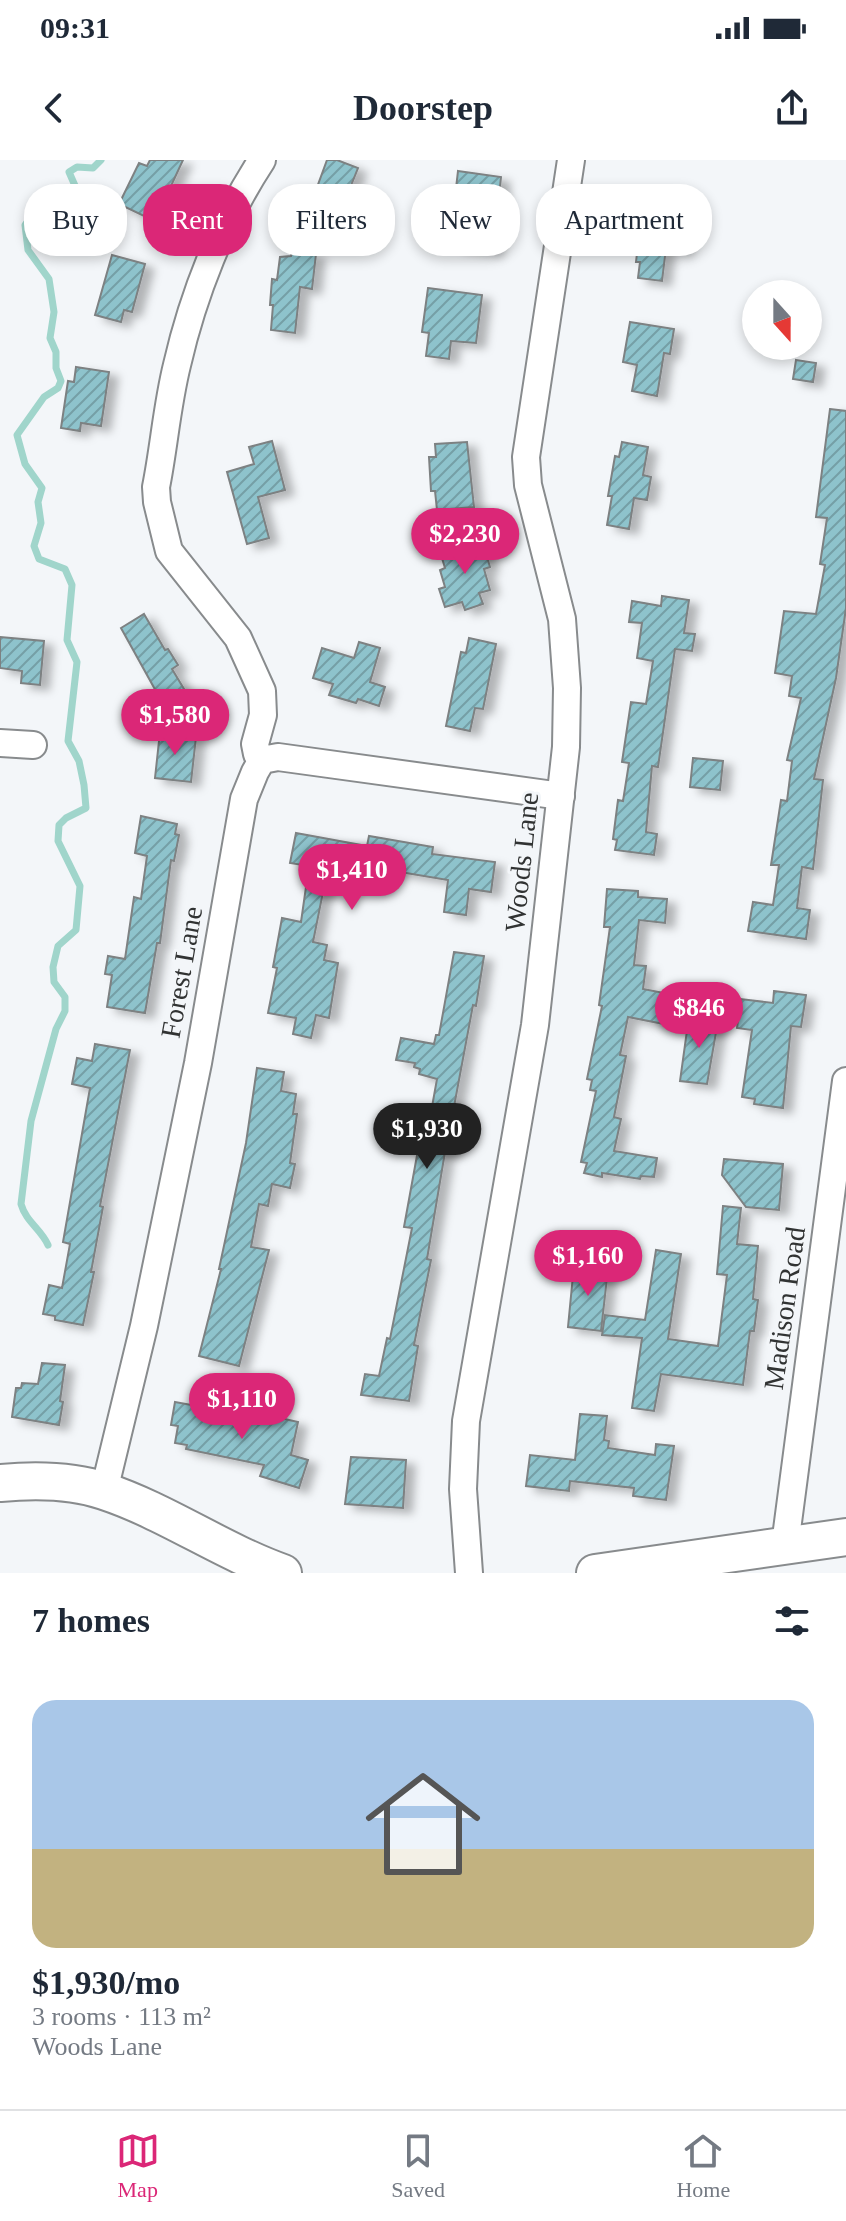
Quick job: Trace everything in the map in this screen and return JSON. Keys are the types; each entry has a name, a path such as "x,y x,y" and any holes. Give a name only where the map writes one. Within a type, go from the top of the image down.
{"street":[{"path":"262,160 232,212 195,300 176,366 156,487 169,551 238,638 262,691 263,715 255,744 257,754 262,760 278,757 561,796"},
{"name":"Woods Lane","path":"469,1573 463,1489 466,1421 535,1025 561,796 567,688 562,619 528,485 526,457 571,160"},
{"path":"0,743 33,745"},
{"name":"Forest Lane","path":"104,1491 144,1326 198,1063 244,799 262,760"},
{"name":"Madison Road","path":"785,1545 846,1081"},
{"path":"0,1483 76,1484 104,1491 244,1559 283,1573"},
{"path":"595,1573 846,1537"}],"building":[{"path":"150,160 183,160 172,184 143,184 143,216 127,208 127,188 139,163 147,166"},
{"path":"327,160 337,160 358,168 352,184 318,184"},
{"path":"458,171 501,177 500,184 457,184"},
{"path":"112,256 145,264 132,312 124,310 121,322 95,315"},
{"path":"316,256 312,289 300,287 295,333 271,330 272,279 277,280 280,257"},
{"path":"637,256 665,256 662,281 638,278 640,262 636,262"},
{"path":"428,288 482,295 476,343 451,341 449,359 426,356 429,333 422,332"},
{"path":"630,322 674,329 670,354 664,353 657,396 632,391 637,365 623,362"},
{"path":"796,360 816,363 813,382 793,379"},
{"path":"76,367 109,372 101,426 81,423 80,431 61,428 68,381 74,382"},
{"path":"830,409 846,411 846,608 836,678 814,779 823,780 813,869 802,867 797,908 810,910 806,939 748,931 753,902 773,905 779,865 771,865 781,800 787,801 792,761 787,760 801,698 789,696 792,676 775,673 784,611 816,614 825,565 820,564 827,518 816,517"},
{"path":"272,441 285,490 258,497 269,538 247,544 227,472 254,464 249,447"},
{"path":"467,442 474,507 437,510 435,491 431,491 429,457 436,457 435,444"},
{"path":"622,442 648,447 643,475 651,477 647,500 634,498 629,529 607,525 615,456 619,457"},
{"path":"482,541 490,567 484,569 490,590 479,593 483,604 465,610 462,602 445,607 439,589 445,587 440,570 445,568 441,555"},
{"path":"662,596 689,600 684,633 695,634 692,651 675,649 658,767 652,766 646,832 657,834 654,855 615,850 617,840 613,839 618,800 623,801 629,763 622,762 631,702 646,704 653,661 637,658 642,623 629,622 632,601 661,606"},
{"path":"144,614 165,650 168,649 178,665 172,669 184,689 162,702 121,628"},
{"path":"0,637 44,641 40,685 21,683 22,671 0,668"},
{"path":"469,638 496,644 483,709 475,708 470,731 446,726 461,652 466,653"},
{"path":"359,642 380,648 370,682 385,687 379,706 329,695 333,684 313,678 322,648 354,658"},
{"path":"160,732 196,737 191,782 155,778"},
{"path":"693,758 723,761 720,790 690,787"},
{"path":"141,816 177,824 175,834 179,835 174,861 171,860 160,943 157,943 145,1013 107,1007 112,975 105,974 108,956 125,959 134,897 141,899 147,856 135,853"},
{"path":"296,833 367,846 369,836 433,847 432,854 495,862 491,892 469,889 466,915 444,912 448,880 382,869 379,886 329,878 327,892 323,892 313,942 327,945 324,960 338,963 329,1018 316,1015 311,1038 293,1034 296,1018 268,1013 282,918 301,922 309,866 290,863"},
{"path":"607,889 638,891 638,897 667,899 665,923 639,920 634,965 646,966 643,989 690,998 684,1028 628,1017 620,1055 626,1056 614,1117 621,1119 614,1151 657,1158 654,1177 641,1176 640,1179 584,1173 587,1163 581,1162 596,1091 590,1090 592,1080 587,1079 602,1006 599,1005 610,927 604,927"},
{"path":"454,952 484,956 451,1121 456,1122 450,1153 445,1152 427,1259 431,1260 414,1345 418,1346 409,1401 361,1395 365,1374 379,1376 387,1338 390,1339 412,1228 404,1227 420,1139 405,1136 409,1114 430,1118 437,1079 419,1074 420,1069 414,1067 415,1063 396,1060 401,1038 434,1044 436,1035 439,1035"},
{"path":"774,991 806,995 801,1027 791,1026 783,1108 754,1104 755,1099 742,1097 752,1030 737,1028 741,999 773,1003"},
{"path":"689,1016 718,1021 707,1084 680,1081"},
{"path":"95,1044 130,1050 100,1206 103,1207 91,1272 94,1272 83,1325 55,1320 55,1316 43,1314 49,1285 62,1288 70,1244 63,1242 90,1088 72,1084 77,1058 92,1061"},
{"path":"257,1068 284,1072 281,1091 296,1094 293,1114 297,1114 290,1163 295,1164 290,1188 272,1184 268,1206 259,1204 251,1247 269,1250 239,1366 199,1356 221,1269"},
{"path":"724,1159 783,1164 779,1210 746,1207 722,1175"},
{"path":"723,1206 741,1208 737,1244 758,1246 753,1299 758,1300 754,1331 750,1331 743,1385 661,1374 654,1411 632,1408 642,1338 602,1335 605,1315 645,1320 656,1250 681,1254 668,1339 718,1346 727,1275 717,1274"},
{"path":"574,1265 608,1269 601,1331 568,1327"},
{"path":"42,1363 65,1365 59,1425 12,1417 16,1388 21,1388 22,1383 38,1384"},
{"path":"175,1402 197,1406 196,1409 275,1422 276,1417 298,1422 291,1455 308,1460 299,1488 260,1476 264,1465 186,1449 187,1445 175,1443 178,1426 171,1425"},
{"path":"580,1414 607,1416 604,1440 609,1441 608,1448 655,1455 656,1444 674,1446 666,1500 633,1496 634,1488 570,1481 569,1491 526,1486 530,1455 575,1460"},
{"path":"351,1457 406,1460 403,1508 345,1504"}],"waterway":[{"path":"48,1245 26,1216 21,1204 31,1121 56,1029 65,1011 65,997 54,982 53,967 58,946 76,930 80,886 58,841 59,825 86,808 79,761 68,741 77,662 67,640 72,585 65,569 39,559 34,546 41,523 38,502 42,488 25,464 17,435 44,397 58,388 61,381 50,338 54,312 49,279 28,250 25,225 36,215 63,216 84,208 85,199 69,172 77,167 93,168 101,160"}]}
